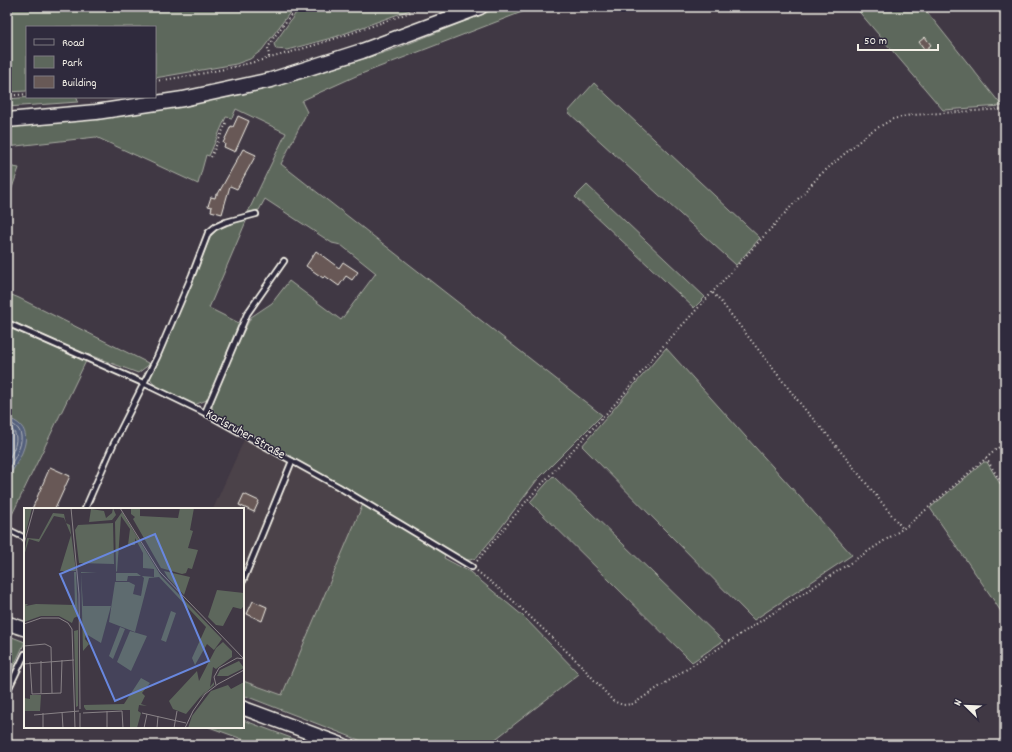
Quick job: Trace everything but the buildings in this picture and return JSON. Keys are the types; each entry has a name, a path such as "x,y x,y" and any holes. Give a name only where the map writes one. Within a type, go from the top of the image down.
{"main road":[{"path":"7,120 96,112 183,99 271,80 362,52 480,7"},
{"path":"7,623 24,629"},
{"path":"244,708 343,745"}],"lane":[{"path":"85,508 113,445 157,357 208,233 215,227 226,222 256,214"},
{"path":"205,413 247,314 284,261"},
{"name":"Karlsruher Straße","path":"7,323 143,383 205,413 345,490 472,567"},
{"path":"244,580 292,461"},
{"path":"7,529 24,538"},
{"path":"7,692 24,656"}],"path":[{"path":"268,57 268,48 274,37 297,7"},
{"path":"156,81 236,67 268,57 278,56 356,32 424,7"},
{"path":"7,96 26,94"},
{"path":"1005,109 911,115 893,119 870,132 820,175 654,356 624,394 530,497 472,567 507,595 580,664 613,701 622,705 633,704 902,529 1005,442"},
{"path":"211,157 227,121"},
{"path":"712,293 722,303 806,411 825,432 902,529"},
{"path":"986,457 1005,489"}],"shaded area":[{"path":"245,438 363,504 282,695 244,681 244,508 213,508"}],"green space":[{"path":"7,7 294,7 262,50 250,59 236,64 156,78 156,26 26,26 26,91 7,92"},
{"path":"300,7 418,7 335,37 287,50 276,49 274,44"},
{"path":"501,7 535,7 356,76 303,100 302,102 307,112 281,164 602,415 537,480 476,558 464,560 344,486 218,417 213,412 212,405 236,347 251,317 272,303 289,281 341,320 376,273 341,245 332,243 265,199 259,210 248,212 286,133 236,109 232,118 226,117 209,156 206,155 198,184 96,137 7,147 7,127 131,115 245,94 301,79 395,49"},
{"path":"855,7 923,7 1002,106 943,110"},
{"path":"594,83 760,238 736,265 568,112"},
{"path":"77,98 78,102 7,107 7,99"},
{"path":"7,166 19,168 7,202"},
{"path":"587,185 705,297 694,308 575,197"},
{"path":"247,219 209,308 239,323 207,400 194,405 155,386 150,378 211,236 219,228"},
{"path":"7,293 150,364 138,373 76,350 7,319"},
{"path":"7,327 86,361 7,525"},
{"path":"666,348 852,555 754,620 582,446"},
{"path":"984,462 987,462 1005,492 1005,618 930,508"},
{"path":"553,476 723,641 692,662 530,502"},
{"path":"363,504 445,555 444,558 470,572 523,616 579,674 488,745 372,745 244,695 244,681 282,695"},
{"path":"7,635 24,642 24,644 7,681"},
{"path":"244,720 310,745 252,745 253,743 212,728 244,728"}],"water":[{"path":"7,418 23,428 25,443 19,459 10,475 7,477"}]}
